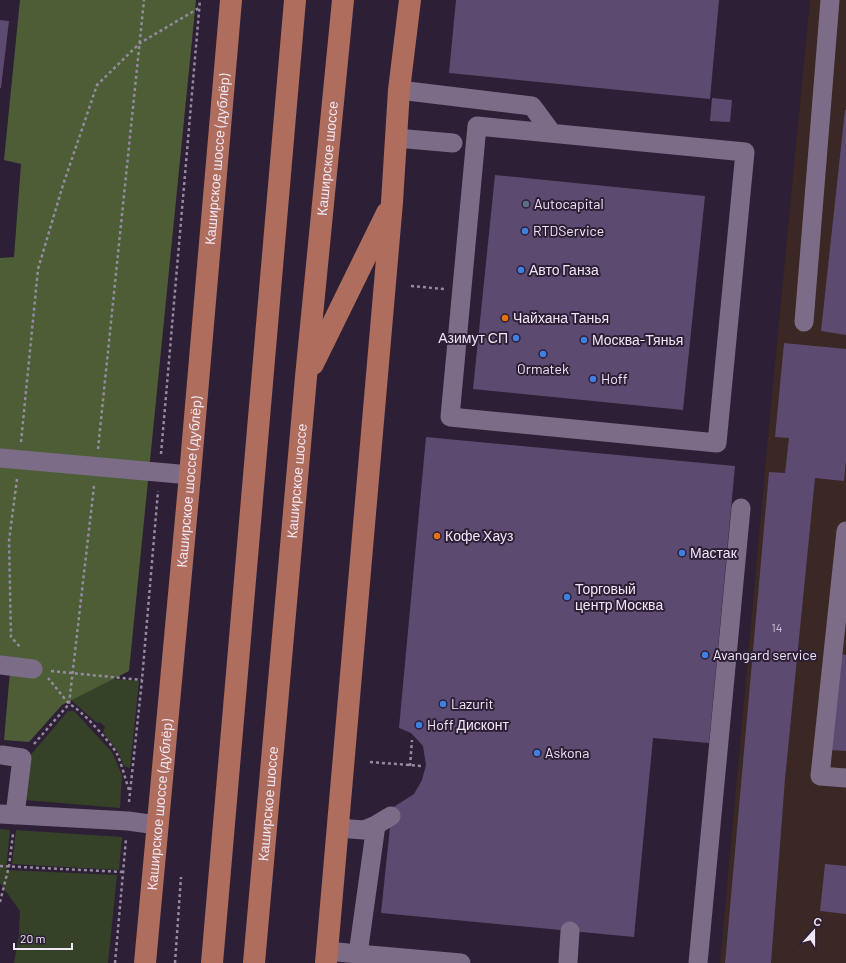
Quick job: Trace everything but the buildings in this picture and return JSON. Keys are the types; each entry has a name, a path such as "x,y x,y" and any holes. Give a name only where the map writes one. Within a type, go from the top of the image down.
{"main road":[{"name":"Каширское шоссе (дублёр)","path":"145,963 190,475 231,0"},
{"path":"212,963 295,0"},
{"name":"Каширское шоссе","path":"254,963 306,377 343,0"},
{"path":"326,957 392,202 399,90 410,0"},
{"path":"306,377 392,202"}],"lane":[{"path":"804,322 830,0"},
{"path":"399,90 532,106 552,133 745,152 718,442 450,417 477,126 552,133"},
{"path":"396,138 453,143"},
{"path":"0,458 96,468 190,475"},
{"path":"698,963 741,508"},
{"path":"846,531 820,776 846,778"},
{"path":"0,665 35,666"},
{"path":"2,755 22,758 9,820 128,821 157,825"},
{"path":"338,828 364,830 383,820 358,954"},
{"path":"568,963 570,931"},
{"path":"326,957 358,954 461,963"}],"path":[{"path":"22,758 70,704 144,0"},
{"path":"130,790 116,753 96,728 70,704 11,637 9,541 19,460 38,269 63,186 98,85 140,42 199,8"},
{"path":"411,286 434,288"},
{"path":"73,673 142,680"},
{"path":"410,766 412,740"},
{"path":"370,762 422,766"},
{"path":"0,902 9,866 9,820"},
{"path":"0,866 124,872"},
{"path":"175,963 181,877"}],"shaded area":[{"path":"810,0 846,0 846,963 720,963 768,436"}],"green space":[{"path":"20,0 196,0 129,671 62,705 29,742 4,740 11,660 0,659 0,258 14,257 21,164 4,160"},
{"path":"78,676 139,681 130,768 124,766 118,752 103,732 105,727 100,722 97,723 72,701 75,679"},
{"path":"68,711 74,711 112,752 122,775 120,808 25,800 28,758"},
{"path":"0,829 10,830 6,870 117,875 108,963 14,963 19,935 20,911 0,883"},
{"path":"16,830 122,837 119,870 12,864"}],"place":[{"name":"Autocapital","path":"526,204"},
{"name":"RTDService","path":"525,231"},
{"name":"Авто Ганза","path":"521,270"},
{"name":"Чайхана Танья","path":"505,318"},
{"name":"Азимут СП","path":"516,338"},
{"name":"Москва-Тянья","path":"584,340"},
{"name":"Ormatek","path":"543,354"},
{"name":"Hoff","path":"593,379"},
{"name":"Кофе Хауз","path":"437,536"},
{"name":"Мастак","path":"682,553"},
{"name":"Торговый центр Москва","path":"567,597"},
{"name":"Avangard service","path":"705,655"},
{"name":"Lazurit","path":"443,704"},
{"name":"Hoff Дисконт","path":"419,725"},
{"name":"Askona","path":"537,753"}]}
